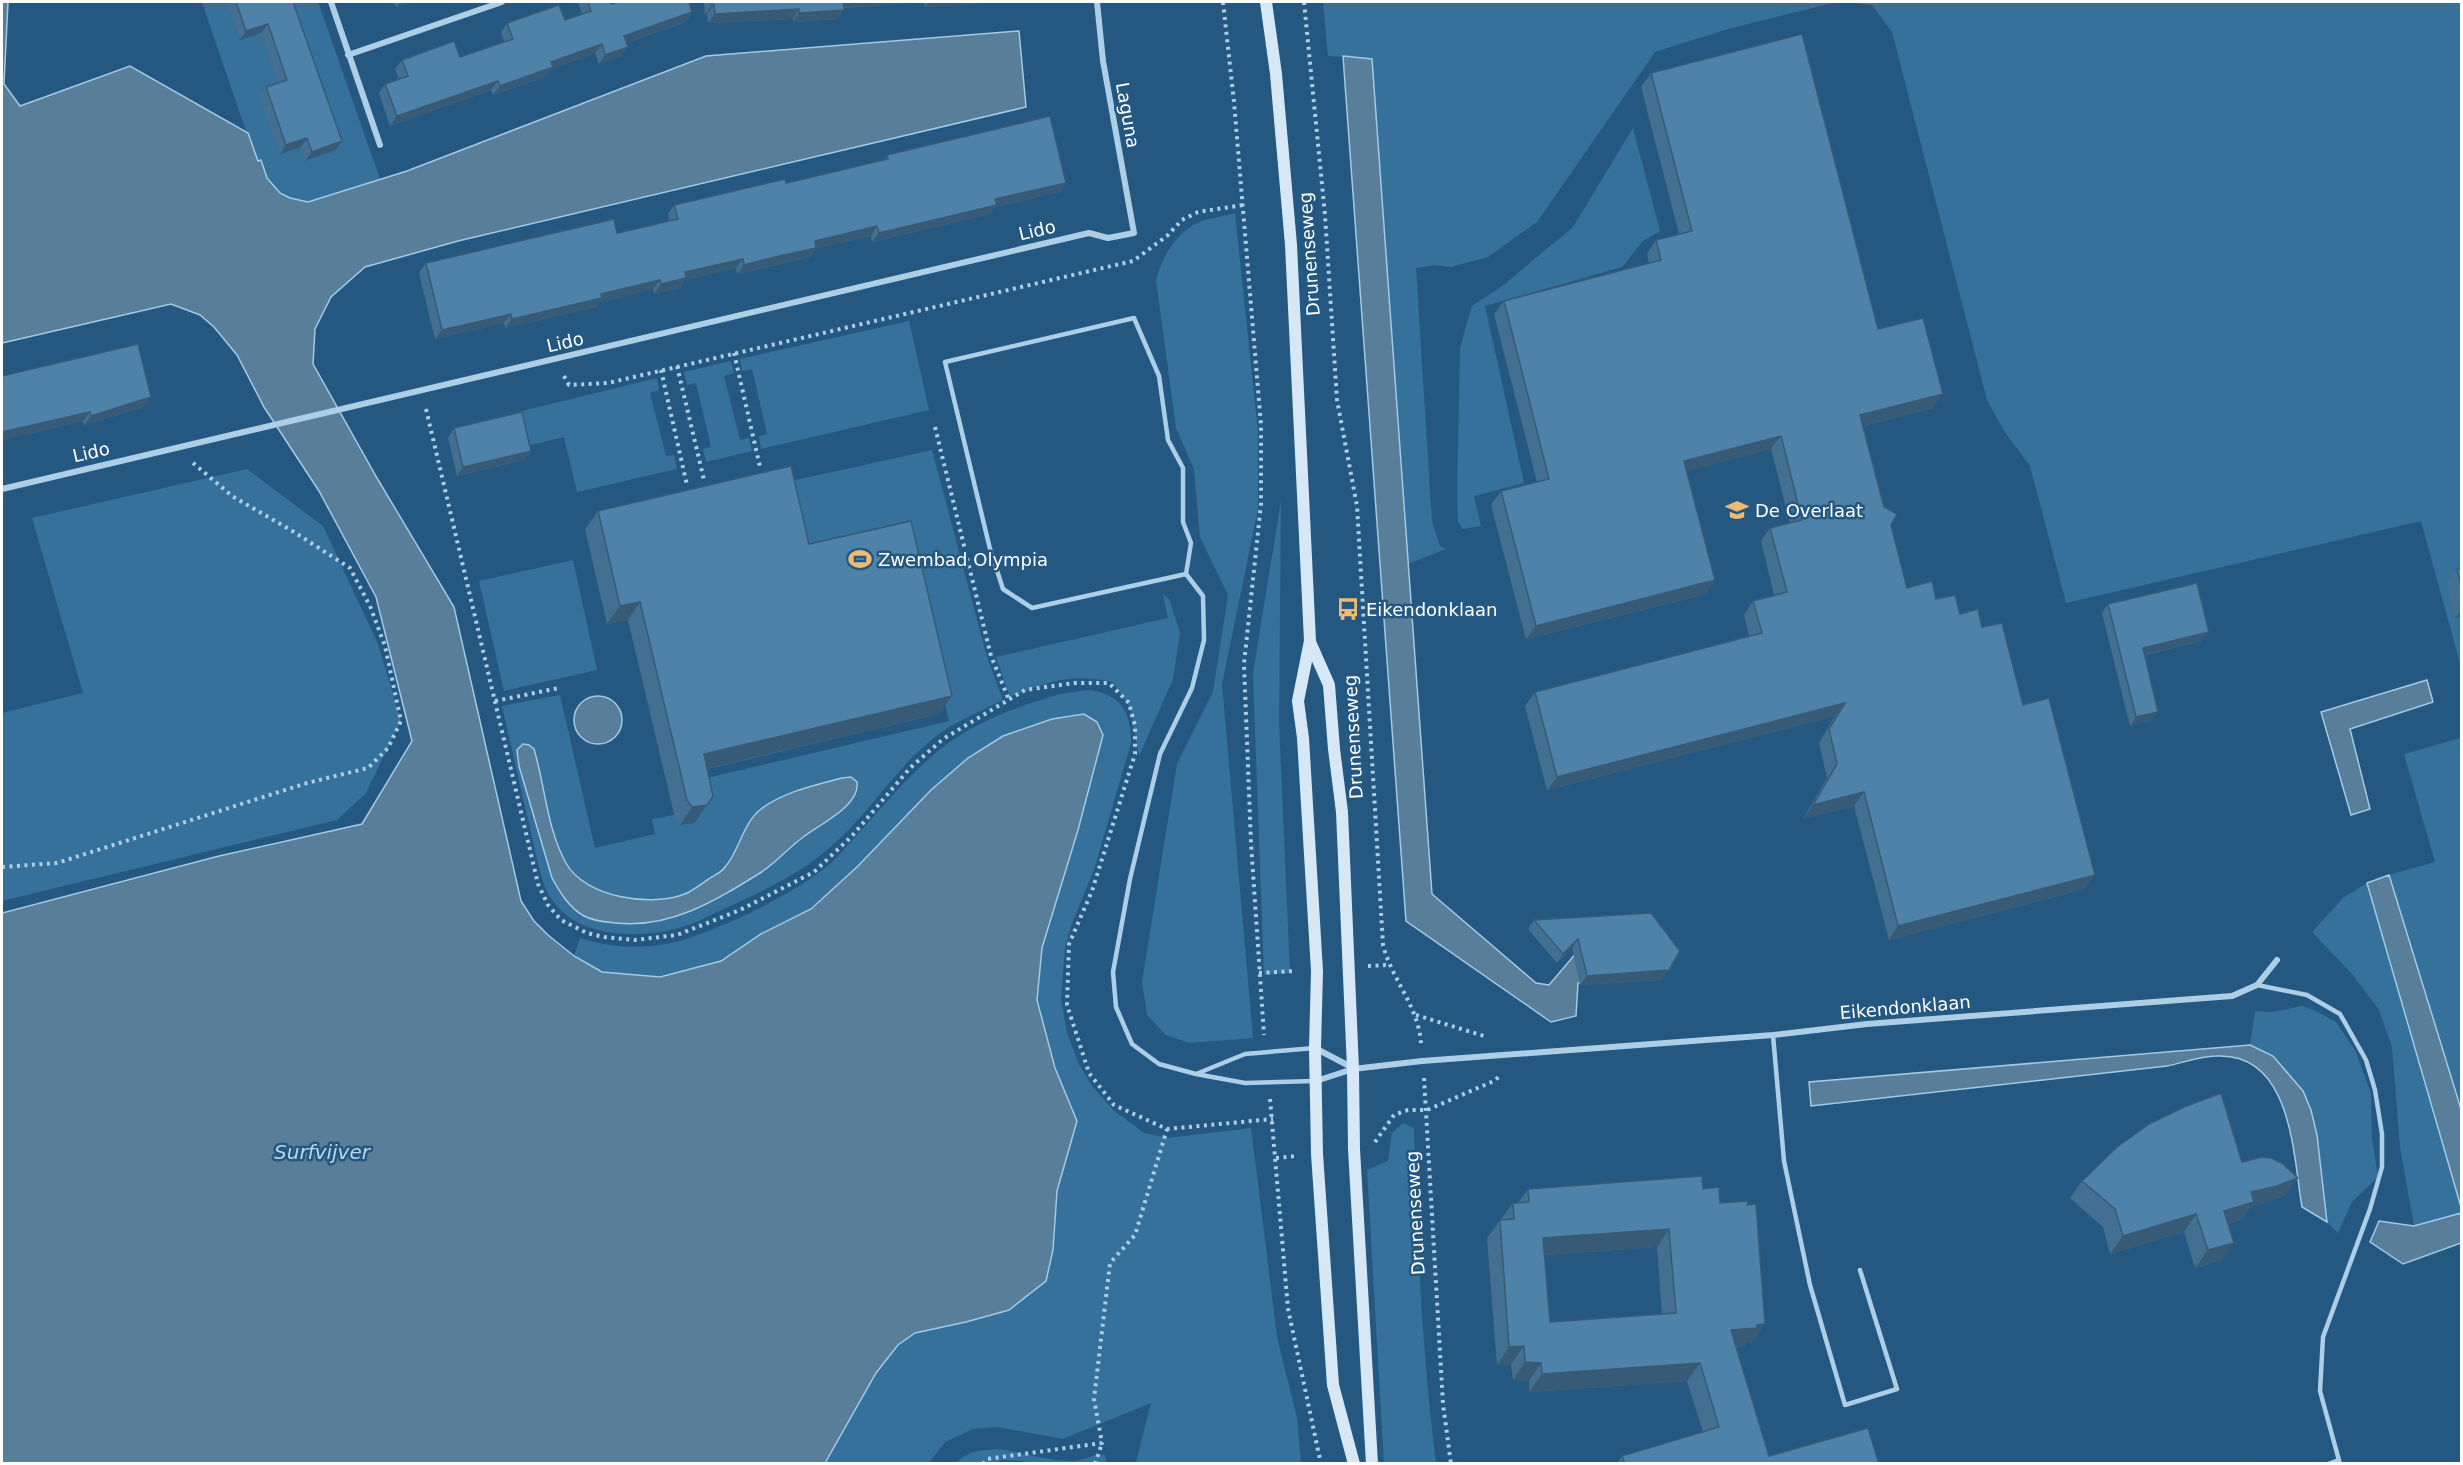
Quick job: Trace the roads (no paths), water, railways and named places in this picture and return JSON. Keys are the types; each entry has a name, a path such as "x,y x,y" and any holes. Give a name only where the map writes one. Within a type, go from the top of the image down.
{"street":[{"path":"331,2 380,146"},
{"path":"348,55 502,2"},
{"name":"Laguna","path":"1097,2 1103,61 1134,233"},
{"name":"Drunenseweg","path":"1266,2 1276,74 1291,245 1310,641 1298,701 1303,738 1317,971 1315,1048 1317,1154 1333,1385 1354,1464"},
{"name":"Lido","path":"2,489 243,431 422,392 1089,233 1108,238 1134,233"},
{"name":"Drunenseweg","path":"1310,641 1329,685 1342,812 1353,1069 1354,1149 1372,1464"},
{"name":"Eikendonklaan","path":"1316,1081 1353,1069 1422,1061 1773,1035 1867,1024 2232,996 2257,985 2277,960"},
{"path":"1315,1048 1353,1069"}],"lane":[{"path":"1186,573 1032,608 1003,589 990,549 945,362 1134,318 1159,375 1168,440 1183,468 1183,522 1191,543 1186,573 1203,596 1204,640 1192,688 1160,754 1130,879 1113,972 1116,1007 1132,1044 1159,1064 1245,1083 1316,1081"},
{"path":"2257,985 2307,995 2340,1014 2366,1060 2381,1123 2382,1167 2370,1209 2323,1337 2320,1391 2340,1462 2328,1464"},
{"path":"1773,1035 1784,1161 1810,1285 1845,1405 1897,1389 1860,1270"},
{"path":"1196,1074 1245,1054 1315,1048"}],"water":[{"name":"Surfvijver","path":"2,2 8,2 4,84 20,106 130,66 248,133 267,178 280,193 308,202 407,171 706,56 1019,31 1026,107 458,241 365,267 331,297 315,329 313,364 377,478 454,607 521,901 534,921 548,935 574,956 602,972 660,977 721,961 761,934 811,909 858,866 931,790 968,758 1003,736 1052,719 1084,714 1097,722 1103,735 1078,830 1042,948 1037,1000 1055,1068 1077,1121 1057,1191 1053,1250 1046,1281 1009,1310 915,1333 898,1345 876,1373 825,1463 2,1463 2,913 219,856 362,824 412,741 376,597 319,491 264,407 237,355 214,327 200,315 171,304 2,343"},
{"path":"1343,56 1372,59 1432,894 1536,983 1549,985 1577,952 1605,974 1578,983 1576,1016 1551,1022 1406,921"},
{"path":"2427,680 2433,702 2350,729 2370,809 2351,815 2321,712"},
{"path":"598,696 615,703 622,720 615,737 598,744 581,737 574,720 581,703"},
{"path":"523,744 534,749 550,822 566,863 575,875 588,885 621,897 657,900 687,893 724,869 749,822 761,809 779,798 810,786 851,777 857,782 856,791 846,807 797,842 766,869 709,903 655,922 635,924 603,922 588,918 574,909 552,878 519,766 517,750"},
{"path":"2389,875 2461,1109 2461,1207 2367,883"},
{"path":"2250,1045 2273,1056 2303,1091 2311,1110 2317,1135 2327,1222 2302,1207 2291,1135 2284,1110 2274,1088 2260,1070 2241,1059 2210,1056 2167,1066 1811,1106 1809,1082"},
{"path":"2461,1213 2461,1243 2403,1264 2370,1242 2379,1221 2414,1226"}],"place":[{"name":"De Overlaat","path":"1737,510"},
{"name":"Zwembad Olympia","path":"860,559"},
{"name":"Eikendonklaan","path":"1348,609"}]}
